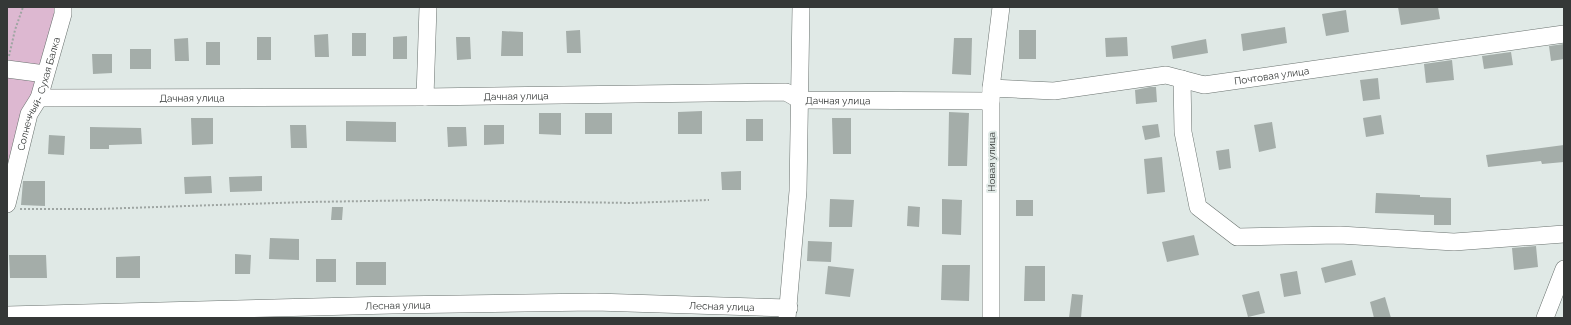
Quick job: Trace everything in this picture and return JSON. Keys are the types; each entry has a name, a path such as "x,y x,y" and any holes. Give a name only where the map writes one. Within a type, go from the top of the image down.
{"street":[{"name":"Солнечный- Сухая Балка","path":"11,207 29,114 39,98 63,14 63,7"},
{"path":"425,97 428,7"},
{"name":"Лесная улица","path":"7,315 400,305 595,302 788,313 798,191 801,7"},
{"name":"Новая улица","path":"991,318 991,94 1001,7"},
{"name":"Почтовая улица","path":"991,94 1054,91 1166,75 1204,85 1564,34"},
{"path":"8,63 45,74"},
{"path":"1182,79 1184,132 1198,207 1237,237 1340,235 1454,242 1564,234"},
{"name":"Дачная улица","path":"39,98 425,97 786,92 800,100 991,94"},
{"path":"1545,318 1564,269"}],"path":[{"path":"8,63 14,30 23,7"},
{"path":"11,207 97,209 307,202 431,200 632,203 709,200"}],"shaded area":[{"path":"7,7 63,7 7,198"}],"building":[{"path":"1398,7 1438,7 1440,19 1401,25"},
{"path":"1346,10 1349,32 1326,36 1322,14"},
{"path":"1285,27 1287,43 1243,51 1241,34"},
{"path":"580,30 581,53 567,53 566,31"},
{"path":"1019,30 1036,30 1036,59 1019,59"},
{"path":"502,31 523,32 523,56 501,56"},
{"path":"352,33 366,33 366,56 352,56"},
{"path":"328,34 329,57 315,57 314,35"},
{"path":"407,36 407,59 393,59 393,37"},
{"path":"257,37 271,37 271,60 257,60"},
{"path":"456,37 470,37 471,59 457,60"},
{"path":"1127,37 1128,56 1106,57 1105,38"},
{"path":"188,38 189,61 175,61 174,39"},
{"path":"954,38 972,38 971,75 952,74"},
{"path":"1206,39 1208,53 1173,59 1171,46"},
{"path":"206,42 220,42 220,65 206,65"},
{"path":"1564,44 1564,59 1551,61 1549,46"},
{"path":"130,49 151,49 151,69 130,69"},
{"path":"1511,52 1513,65 1484,69 1482,56"},
{"path":"92,54 112,54 112,73 93,74"},
{"path":"1452,60 1454,80 1426,83 1424,64"},
{"path":"1378,78 1380,99 1363,101 1360,80"},
{"path":"1156,87 1157,102 1136,104 1135,90"},
{"path":"702,111 702,134 678,134 678,112"},
{"path":"949,112 969,113 967,166 948,166"},
{"path":"539,113 561,113 561,135 539,134"},
{"path":"585,113 612,113 612,134 585,134"},
{"path":"1381,115 1384,134 1366,137 1363,118"},
{"path":"191,118 213,118 213,144 192,145"},
{"path":"832,118 851,118 851,154 833,154"},
{"path":"746,119 763,119 763,141 746,141"},
{"path":"346,121 396,122 396,142 346,141"},
{"path":"1272,122 1276,148 1259,152 1254,125"},
{"path":"1158,124 1160,137 1145,140 1142,126"},
{"path":"290,125 306,125 307,148 291,148"},
{"path":"484,125 504,125 504,144 484,145"},
{"path":"90,127 141,128 142,144 109,145 109,149 90,149"},
{"path":"447,127 466,127 467,146 448,147"},
{"path":"49,135 65,136 64,155 48,154"},
{"path":"1564,145 1564,162 1542,164 1541,161 1488,167 1486,155"},
{"path":"1229,149 1231,168 1219,170 1216,151"},
{"path":"1162,157 1165,192 1147,194 1144,159"},
{"path":"741,171 741,190 722,190 721,172"},
{"path":"211,176 212,193 185,194 184,177"},
{"path":"262,176 262,191 230,192 229,177"},
{"path":"23,181 45,181 45,206 21,205"},
{"path":"1376,193 1451,198 1451,225 1434,225 1434,215 1375,213"},
{"path":"830,199 854,200 852,227 829,227"},
{"path":"942,199 962,200 961,235 942,234"},
{"path":"1016,200 1033,200 1033,216 1016,216"},
{"path":"908,206 920,207 919,227 907,226"},
{"path":"332,207 343,207 342,220 331,220"},
{"path":"1194,235 1199,255 1167,262 1162,242"},
{"path":"270,238 299,239 299,260 269,259"},
{"path":"808,241 832,242 831,262 807,261"},
{"path":"1536,246 1538,267 1514,270 1512,248"},
{"path":"235,254 251,255 250,274 235,274"},
{"path":"9,255 46,255 47,278 10,278"},
{"path":"140,256 140,278 116,278 116,257"},
{"path":"316,259 336,259 336,282 316,282"},
{"path":"1352,260 1356,275 1325,283 1321,268"},
{"path":"356,262 386,262 386,285 356,285"},
{"path":"942,265 970,265 969,301 941,300"},
{"path":"828,266 854,269 850,297 825,294"},
{"path":"1025,266 1045,266 1045,301 1024,301"},
{"path":"1297,271 1301,294 1284,297 1280,274"},
{"path":"1259,291 1265,313 1248,317 1242,295"},
{"path":"1072,294 1083,295 1081,318 1069,318"},
{"path":"1385,297 1391,318 1374,318 1370,302"}]}
